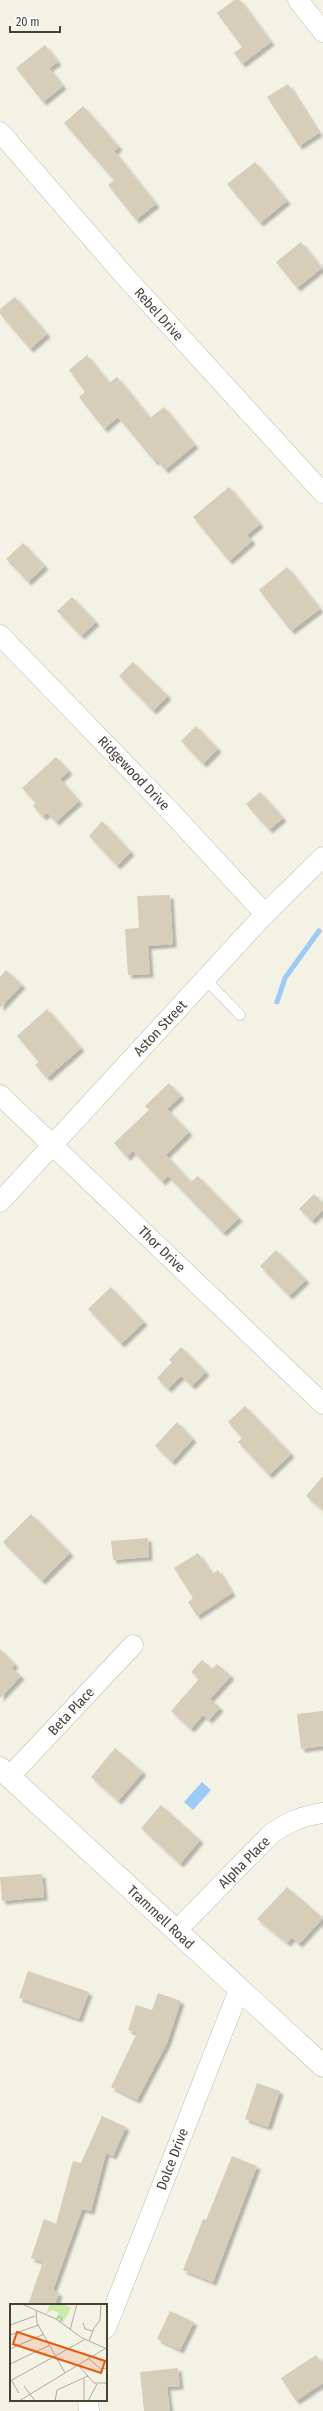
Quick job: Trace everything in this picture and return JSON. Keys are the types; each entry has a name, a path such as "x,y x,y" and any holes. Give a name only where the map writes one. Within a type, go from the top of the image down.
{"street":[{"path":"298,0 323,32"},
{"name":"Rebel Drive","path":"0,132 127,279 323,493"},
{"name":"Ridgewood Drive","path":"0,635 172,812 265,914"},
{"name":"Aston Street","path":"0,1202 206,980 265,914 323,857"},
{"name":"Thor Drive","path":"0,1095 323,1404"},
{"name":"Beta Place","path":"5,1772 133,1646"},
{"name":"Trammell Road","path":"5,1772 239,1990 323,2066"},
{"name":"Alpha Place","path":"176,1931 271,1834 296,1819 323,1813"},
{"name":"Dolce Drive","path":"107,2325 239,1990"},
{"path":"88,2401 89,2411"}],"lane":[{"path":"206,980 240,1015"}],"water":[{"path":"202,1782 211,1790 193,1810 184,1802"}],"building":[{"path":"234,0 240,0 271,42 242,64 234,53 242,47 217,13"},
{"path":"45,45 58,62 49,68 63,86 43,102 16,68"},
{"path":"288,84 319,133 299,146 267,97"},
{"path":"83,106 119,147 114,151 156,204 136,220 108,185 114,180 64,123"},
{"path":"255,162 287,201 260,223 227,184"},
{"path":"301,242 322,268 297,288 276,262"},
{"path":"15,297 47,334 30,349 0,314 0,309"},
{"path":"87,355 109,383 117,377 150,418 164,407 195,445 165,470 157,460 155,462 118,417 104,429 79,397 85,392 69,370"},
{"path":"229,487 260,524 247,535 252,541 229,561 193,517"},
{"path":"23,543 45,566 28,582 6,559"},
{"path":"287,567 320,609 291,631 259,590"},
{"path":"72,597 96,622 81,636 57,611"},
{"path":"133,662 168,696 153,711 119,676"},
{"path":"196,726 218,749 203,764 181,741"},
{"path":"56,757 69,771 60,779 79,801 56,822 47,813 43,817 33,806 36,803 22,788"},
{"path":"260,792 283,818 269,830 246,804"},
{"path":"102,821 131,852 117,866 89,836"},
{"path":"170,895 173,944 148,946 150,974 128,975 125,929 139,928 137,896"},
{"path":"6,970 22,985 0,1008 0,977"},
{"path":"47,1009 81,1048 47,1078 35,1065 39,1062 17,1036"},
{"path":"169,1083 181,1096 167,1109 189,1132 166,1155 191,1182 198,1176 239,1218 223,1233 168,1176 162,1182 133,1151 127,1157 114,1143 149,1110 145,1106"},
{"path":"314,1194 323,1203 323,1210 312,1221 299,1209"},
{"path":"276,1250 306,1280 289,1296 260,1266"},
{"path":"111,1287 144,1322 121,1344 88,1309"},
{"path":"181,1347 206,1372 192,1386 181,1376 168,1389 157,1378 172,1362 169,1360"},
{"path":"245,1406 291,1454 269,1475 238,1442 242,1438 228,1422"},
{"path":"177,1422 193,1439 172,1462 155,1446"},
{"path":"323,1476 323,1510 306,1496"},
{"path":"31,1514 70,1553 42,1581 3,1542"},
{"path":"148,1538 149,1557 113,1560 111,1541"},
{"path":"198,1553 212,1574 218,1570 232,1593 197,1616 188,1602 193,1598 174,1568"},
{"path":"0,1649 15,1664 12,1668 21,1676 0,1698"},
{"path":"202,1660 212,1669 217,1664 231,1676 210,1699 220,1708 209,1720 203,1715 191,1729 171,1711 199,1679 191,1672"},
{"path":"323,1711 323,1746 301,1749 297,1714"},
{"path":"115,1748 143,1772 118,1801 91,1777"},
{"path":"161,1805 200,1840 180,1864 141,1828"},
{"path":"42,1874 44,1897 2,1901 0,1877"},
{"path":"287,1887 323,1918 299,1944 292,1938 287,1943 257,1919"},
{"path":"28,1971 89,1992 79,2019 19,1998"},
{"path":"158,1993 181,2001 167,2043 137,2100 111,2087 137,2033 128,2030 136,2005 152,2010"},
{"path":"257,2083 280,2091 268,2127 245,2119"},
{"path":"102,2116 126,2127 113,2156 106,2153 91,2211 82,2209 53,2290 59,2293 55,2304 28,2304 43,2262 31,2258 44,2219 56,2224 73,2161 81,2163"},
{"path":"232,2156 257,2166 213,2282 183,2270 203,2219 206,2220"},
{"path":"170,2311 194,2322 180,2350 157,2339"},
{"path":"316,2355 323,2366 323,2383 296,2401 281,2378"},
{"path":"178,2368 180,2386 167,2387 170,2411 144,2411 140,2372"}],"waterway":[{"path":"277,1002 285,978 319,931"}]}
